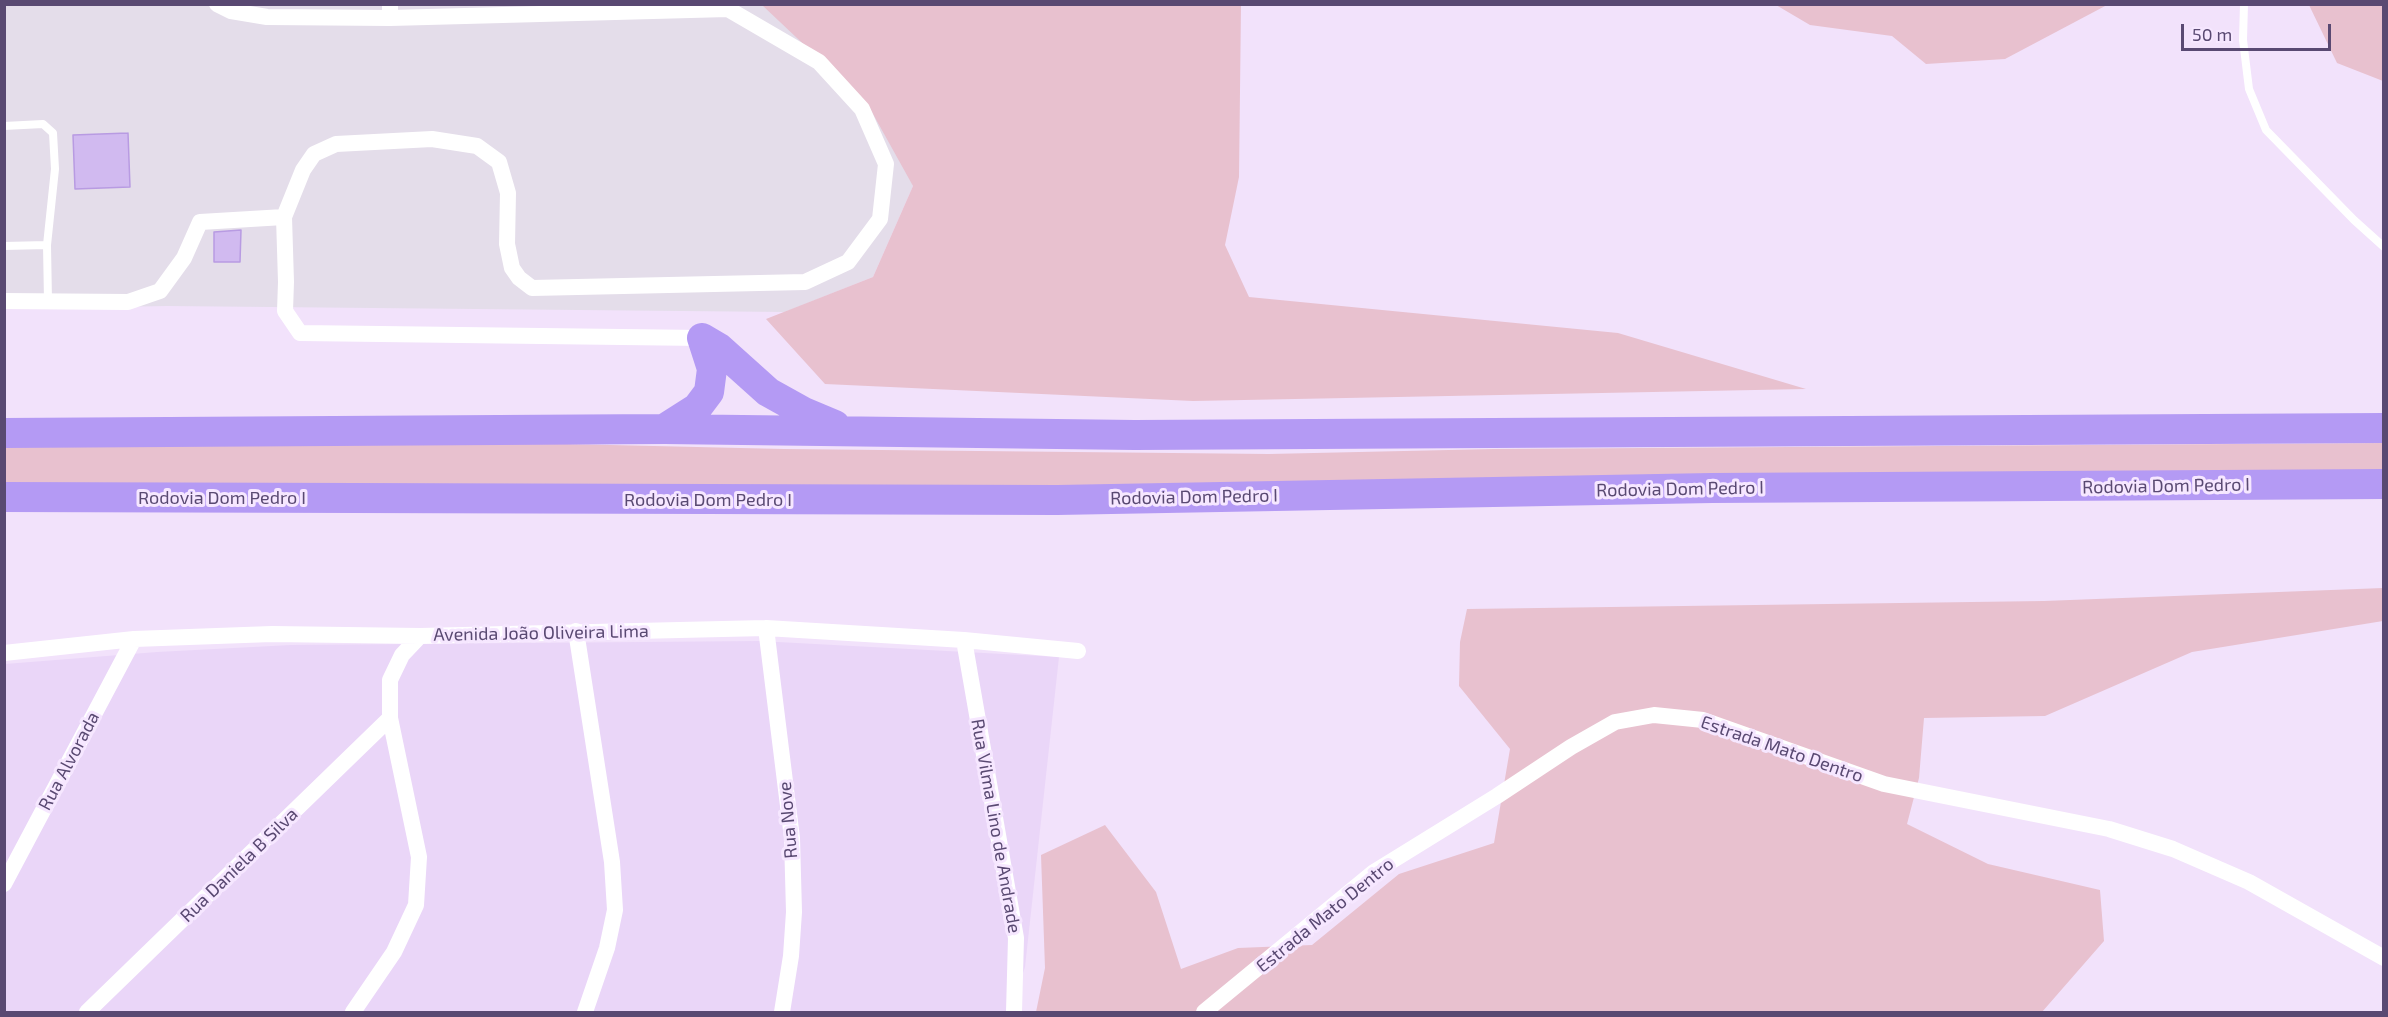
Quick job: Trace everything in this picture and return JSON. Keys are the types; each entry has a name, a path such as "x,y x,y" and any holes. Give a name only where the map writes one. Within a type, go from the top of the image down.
{"highway":[{"path":"664,429 697,408 709,392 712,369 702,338"},
{"path":"702,338 719,348 768,392 804,412 849,431"},
{"path":"4,433 664,429 1135,435 2384,428"},
{"name":"Rodovia Dom Pedro I","path":"4,497 1045,500 1712,488 2384,484"}],"street":[{"path":"217,4 231,12 267,17 390,11 726,7 819,62 862,109 886,164 880,219 848,262 805,282 532,288 519,278 513,268 507,244 508,193 499,162 477,146 454,141 432,139 336,144 314,154 303,170 284,217 285,311 300,333 702,338"},
{"path":"4,301 128,302 159,291 184,258 200,222 284,217"},
{"name":"Avenida João Oliveira Lima","path":"4,653 134,639 272,634 420,636 766,628 964,640 1078,651"},
{"name":"Rua Nove","path":"766,628 792,838 794,912 791,956 782,1012"},
{"path":"576,631 612,862 615,909 607,948 585,1012"},
{"path":"353,1012 394,952 416,905 419,857 390,718 390,680 402,655 420,636"},
{"name":"Rua Alvorada","path":"4,884 134,639"},
{"name":"Rua Vilma Lino de Andrade","path":"964,640 1016,938 1014,1012"},
{"name":"Estrada Mato Dentro","path":"1204,1012 1374,872 1588,737 1615,723 1654,716 1703,720 1884,784 2109,829 2173,849 2249,882 2384,958"},
{"name":"Rua Daniela B Silva","path":"87,1012 390,718"}],"lane":[{"path":"2244,4 2243,40 2249,89 2266,130 2354,220 2384,247"},
{"path":"4,126 43,124 53,133 55,169 47,245 48,301"},
{"path":"4,246 47,245"}],"shaded area":[{"path":"4,5 779,5 895,130 913,186 873,277 785,312 167,306 5,309"},
{"path":"762,5 1241,5 1239,177 1225,245 1249,297 1618,333 1806,389 1193,401 825,384 766,319 873,277 913,186 868,105"},
{"path":"1776,5 2107,5 2005,59 1926,64 1892,36 1810,25"},
{"path":"2309,5 2383,5 2383,81 2337,63"},
{"path":"480,442 784,449 1269,454 1494,449 2384,443 2383,472 1269,486 5,484 5,444"},
{"path":"2383,588 2383,621 2192,652 2045,716 1924,718 1919,778 1907,824 1988,864 2100,890 2104,941 2042,1012 1036,1012 1045,968 1041,855 1105,825 1156,892 1181,969 1238,948 1312,945 1399,874 1494,843 1510,749 1459,686 1460,642 1467,609 2044,601"},
{"path":"759,641 1059,657 1025,967 1011,1012 5,1012 5,664 157,652 291,645"}],"building":[{"path":"128,133 130,187 75,189 73,135"},
{"path":"241,230 240,262 214,262 214,232"}]}
